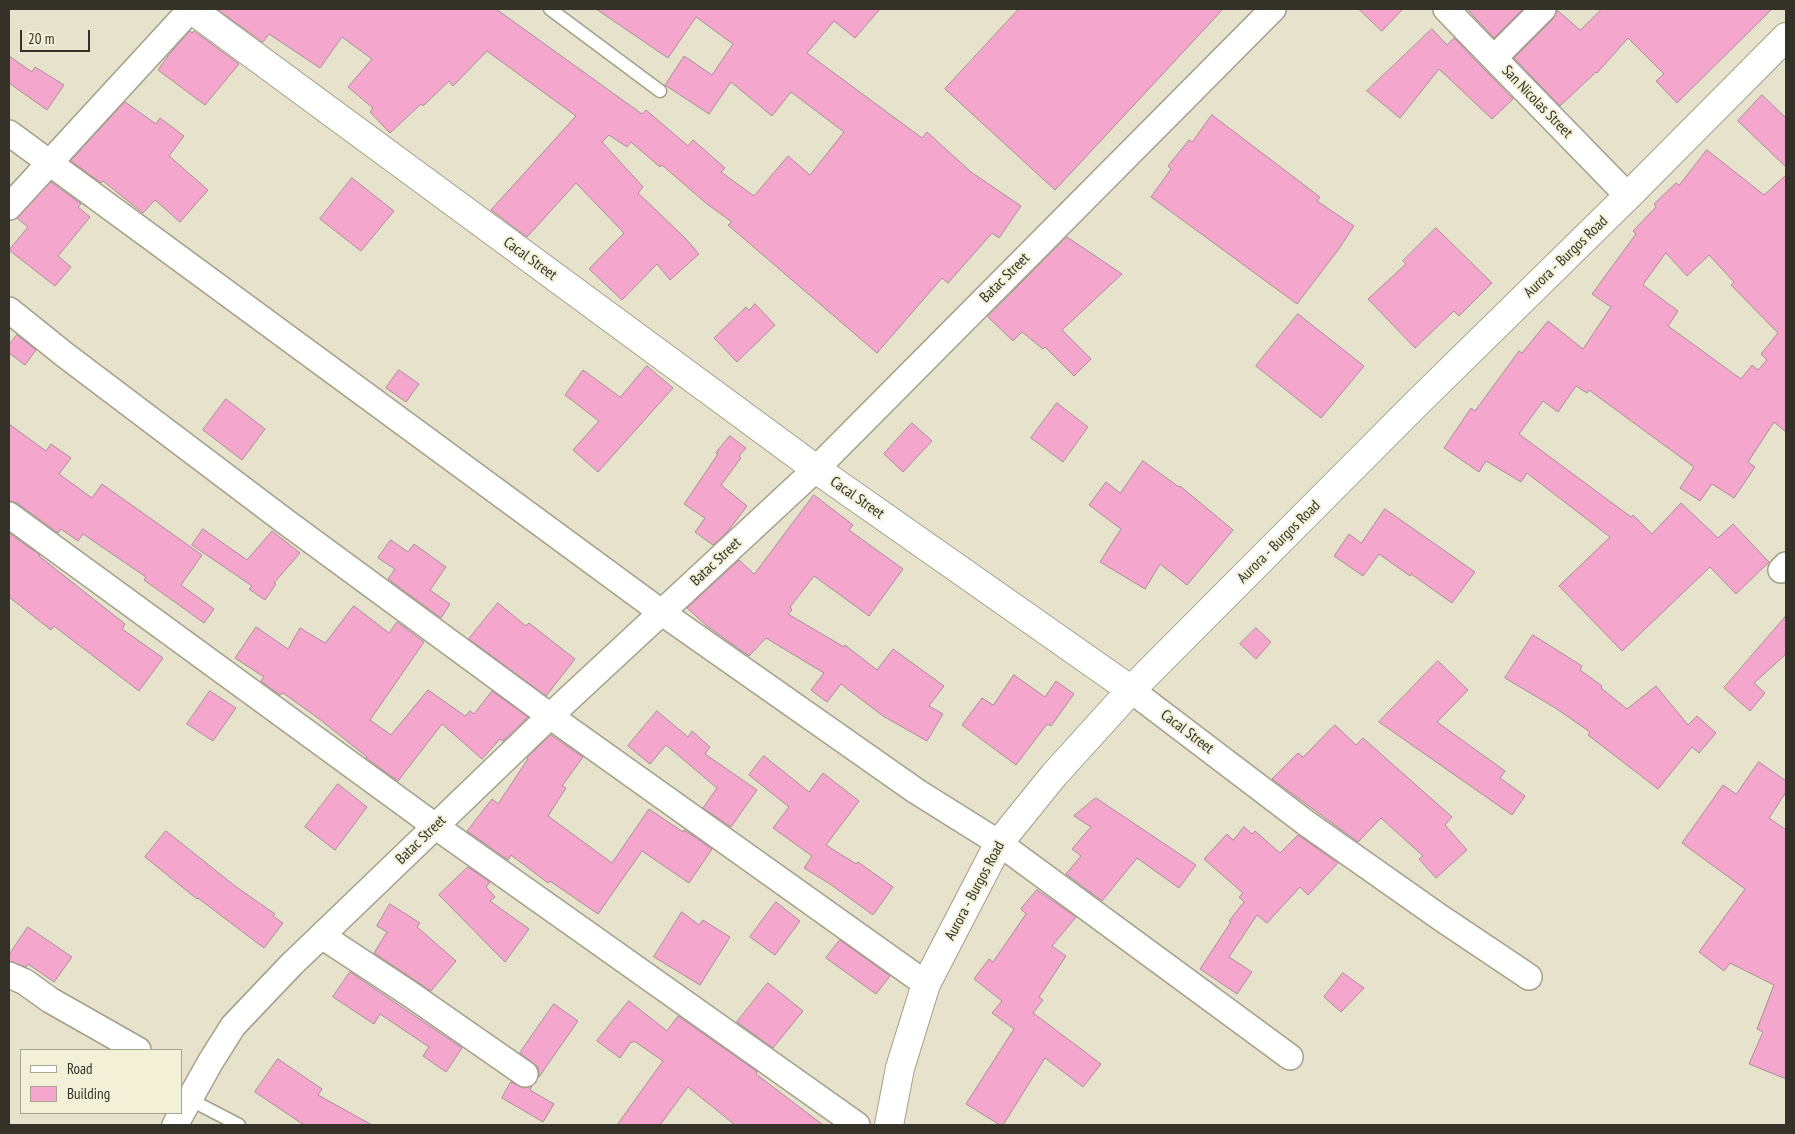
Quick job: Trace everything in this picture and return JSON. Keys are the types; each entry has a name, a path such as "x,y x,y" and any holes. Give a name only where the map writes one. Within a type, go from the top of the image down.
{"main road":[{"name":"Cacal Street","path":"191,9 816,469 1131,690"},
{"name":"Aurora - Burgos Road","path":"889,1125 900,1068 926,984 999,843 1054,775 1131,690 1417,403 1628,196 1786,36"}],"street":[{"path":"9,207 191,9"},
{"name":"Batac Street","path":"182,1106 189,1086 232,1026 322,936 550,716 816,469 1273,9"},
{"name":"San Nicolas Street","path":"1446,9 1495,57 1628,196"},
{"path":"1495,57 1543,9"},
{"path":"9,133 661,612 916,791 999,843 1290,1057"},
{"path":"9,310 65,356 286,522 550,716 926,984"},
{"path":"9,515 435,826 857,1125"},
{"name":"Cacal Street","path":"1131,690 1306,823 1433,912 1529,976"},
{"path":"322,936 418,999 525,1074"},
{"path":"9,975 25,982 50,1000 136,1049"}],"lane":[{"path":"550,9 660,91"},
{"path":"189,1086 239,1125"}],"building":[{"path":"217,9 496,9 642,114 646,110 688,146 693,140 725,168 721,172 754,196 788,156 810,175 844,132 791,92 772,116 731,82 709,114 665,85 684,56 712,75 733,44 696,17 668,58 596,9 880,9 855,38 834,21 807,53 922,138 927,132 971,172 1021,206 999,238 992,233 948,283 942,278 877,353 728,225 732,222 707,204 662,165 660,167 631,142 627,147 609,135 602,142 643,187 638,193 699,254 670,280 657,264 622,300 589,269 624,233 576,183 527,237 491,210 576,116 487,51 453,86 449,81 423,106 421,104 390,133 370,112 373,108 348,87 372,59 342,37 320,68 269,34 263,42"},
{"path":"1019,9 1223,9 1055,190 945,89"},
{"path":"1359,9 1403,9 1382,31"},
{"path":"1468,9 1523,9 1494,38"},
{"path":"1602,9 1772,9 1677,103 1656,81 1664,74 1628,38 1597,73 1560,106 1514,58 1553,19 1557,10 1580,30"},
{"path":"1432,29 1447,45 1454,38 1513,99 1492,119 1439,69 1400,118 1367,91"},
{"path":"190,31 192,33 194,31 239,64 205,105 158,70"},
{"path":"9,56 32,72 35,67 64,85 47,110 9,83"},
{"path":"1762,95 1786,118 1786,167 1738,121"},
{"path":"125,102 156,124 160,118 184,136 169,156 208,190 180,222 155,200 143,213 103,181 101,183 71,161"},
{"path":"1212,115 1320,197 1317,201 1354,226 1297,304 1151,197 1171,169 1168,166 1189,140 1192,142"},
{"path":"1707,150 1764,195 1786,175 1786,432 1774,422 1748,462 1755,467 1734,498 1712,484 1700,501 1680,488 1694,467 1589,390 1587,393 1576,386 1558,412 1543,401 1519,434 1631,517 1633,515 1652,534 1681,503 1718,538 1733,524 1769,562 1736,594 1710,567 1622,651 1559,586 1610,537 1527,473 1521,482 1486,461 1479,472 1444,448 1471,408 1475,411 1519,351 1522,353 1548,321 1583,349 1611,307 1592,294 1636,234 1633,231 1656,207 1654,204 1676,183 1679,185","holes":["1666,253 1687,276 1709,255 1734,282 1731,285 1778,333 1761,354 1767,360 1758,370 1752,365 1741,379 1668,326 1678,311 1643,285"]},
{"path":"352,178 394,211 361,251 320,219"},
{"path":"51,182 81,204 78,207 90,217 58,256 71,267 55,286 9,250 28,227 17,218"},
{"path":"1436,228 1492,283 1459,316 1454,311 1415,348 1368,299 1406,264 1403,261"},
{"path":"1067,237 1122,274 1062,330 1091,359 1074,376 1045,347 1043,349 1022,332 1013,341 988,317"},
{"path":"755,304 775,325 737,362 714,338 746,307 749,310"},
{"path":"1298,314 1364,366 1321,418 1256,366"},
{"path":"17,335 36,350 25,365 9,353 9,345"},
{"path":"647,366 673,388 598,472 573,450 599,421 565,395 583,370 620,397"},
{"path":"399,370 419,384 406,402 386,388"},
{"path":"226,399 265,429 242,460 203,430"},
{"path":"1057,403 1088,427 1063,462 1031,438"},
{"path":"912,423 932,441 903,472 884,454"},
{"path":"9,424 46,451 51,444 71,458 59,474 92,498 102,484 202,555 181,585 214,609 204,623 144,580 146,577 83,534 78,541 61,529 58,533 17,503 9,501"},
{"path":"730,436 746,448 721,485 747,506 728,531 713,545 695,532 705,518 684,504 718,454 716,453"},
{"path":"1143,461 1180,486 1233,530 1187,585 1160,564 1145,589 1100,562 1121,529 1089,505 1106,482 1120,493"},
{"path":"814,495 853,525 849,530 903,569 869,616 814,576 790,607 792,610 788,614 844,647 845,645 877,670 893,649 944,686 929,706 943,714 927,741 883,716 841,684 827,702 811,690 824,673 766,638 749,656 707,626 687,608 739,560 754,574"},
{"path":"1385,509 1475,572 1452,603 1379,554 1363,576 1334,556 1349,534 1361,543"},
{"path":"203,529 247,560 272,531 300,553 274,583 276,584 265,600 249,589 252,586 192,545"},
{"path":"9,533 40,555 125,624 122,629 163,658 139,691 54,626 51,630 9,597"},
{"path":"391,540 408,552 414,544 446,567 430,590 450,604 441,618 388,579 395,569 378,558"},
{"path":"498,603 526,626 529,623 575,659 546,696 469,639"},
{"path":"354,606 389,633 397,622 424,642 370,720 391,735 428,690 465,716 470,711 474,714 492,691 528,717 503,741 500,739 482,759 442,724 398,781 366,758 318,718 283,693 280,695 261,681 264,677 235,658 256,627 288,649 300,628 325,643"},
{"path":"1786,616 1786,654 1754,683 1765,693 1750,711 1724,688"},
{"path":"1256,628 1271,642 1256,659 1240,644"},
{"path":"1533,635 1582,666 1580,670 1602,686 1601,688 1627,709 1656,686 1688,725 1697,716 1716,733 1699,753 1692,747 1658,789 1588,735 1590,732 1557,709 1505,678"},
{"path":"1438,661 1468,690 1437,722 1505,771 1500,778 1525,796 1512,815 1379,722"},
{"path":"1014,675 1045,697 1056,681 1074,694 1051,726 1047,724 1016,765 962,725 982,698 993,705"},
{"path":"210,691 236,708 213,741 187,724"},
{"path":"657,711 688,737 692,731 710,747 705,754 757,790 731,827 703,808 717,788 666,745 650,764 628,746"},
{"path":"1335,725 1356,745 1363,738 1452,817 1445,825 1467,850 1436,878 1419,859 1423,856 1381,818 1358,842 1272,779 1298,753 1303,757"},
{"path":"551,735 583,757 562,786 566,788 548,816 612,863 649,809 712,849 689,883 642,851 598,914 550,881 548,883 511,855 508,860 467,831 492,799 498,804 527,758"},
{"path":"764,756 809,792 823,773 859,801 826,845 856,864 858,862 893,887 873,915 804,868 812,856 773,828 789,807 749,775"},
{"path":"1759,762 1786,781 1786,792 1769,818 1786,830 1786,1079 1749,1064 1763,1032 1757,1029 1774,985 1730,963 1724,971 1699,952 1745,889 1682,843 1723,785 1736,794"},
{"path":"338,784 367,807 335,850 305,827"},
{"path":"1096,798 1196,865 1179,888 1137,858 1102,901 1066,874 1081,856 1072,849 1091,827 1074,816"},
{"path":"1244,827 1252,834 1255,831 1280,853 1298,835 1338,863 1308,895 1300,887 1267,923 1257,915 1229,957 1252,972 1237,994 1200,969 1231,922 1229,921 1244,902 1239,897 1243,893 1204,859 1227,834 1233,840"},
{"path":"166,831 235,886 275,914 273,916 283,923 264,948 197,899 145,857"},
{"path":"468,867 490,882 486,887 495,897 490,901 529,929 505,962 439,895"},
{"path":"1037,890 1076,917 1052,946 1066,956 1039,997 1043,1000 1033,1013 1101,1064 1083,1087 1045,1058 1003,1125 1000,1125 966,1104 1014,1029 992,1013 1002,1001 974,979 989,959 993,962 1026,914 1021,909"},
{"path":"776,902 800,921 775,955 750,937"},
{"path":"390,904 420,923 417,927 456,961 431,991 374,953 387,932 377,926"},
{"path":"682,912 699,925 703,920 730,937 700,985 654,957"},
{"path":"28,927 72,957 54,982 28,964 26,967 9,961 9,955"},
{"path":"840,940 890,976 876,994 826,958"},
{"path":"350,972 462,1048 446,1072 423,1056 429,1047 380,1014 374,1024 333,997"},
{"path":"1343,973 1364,988 1341,1012 1324,997"},
{"path":"768,983 803,1011 773,1048 737,1022"},
{"path":"629,1001 667,1031 678,1016 755,1070 756,1074 823,1125 735,1125 688,1087 660,1125 617,1125 663,1061 634,1041 631,1042 620,1058 597,1041"},
{"path":"554,1004 578,1021 539,1077 538,1067 520,1053"},
{"path":"278,1059 322,1089 318,1095 372,1125 304,1125 255,1092"},
{"path":"511,1082 523,1088 532,1086 530,1090 554,1104 543,1122 502,1098"}]}
